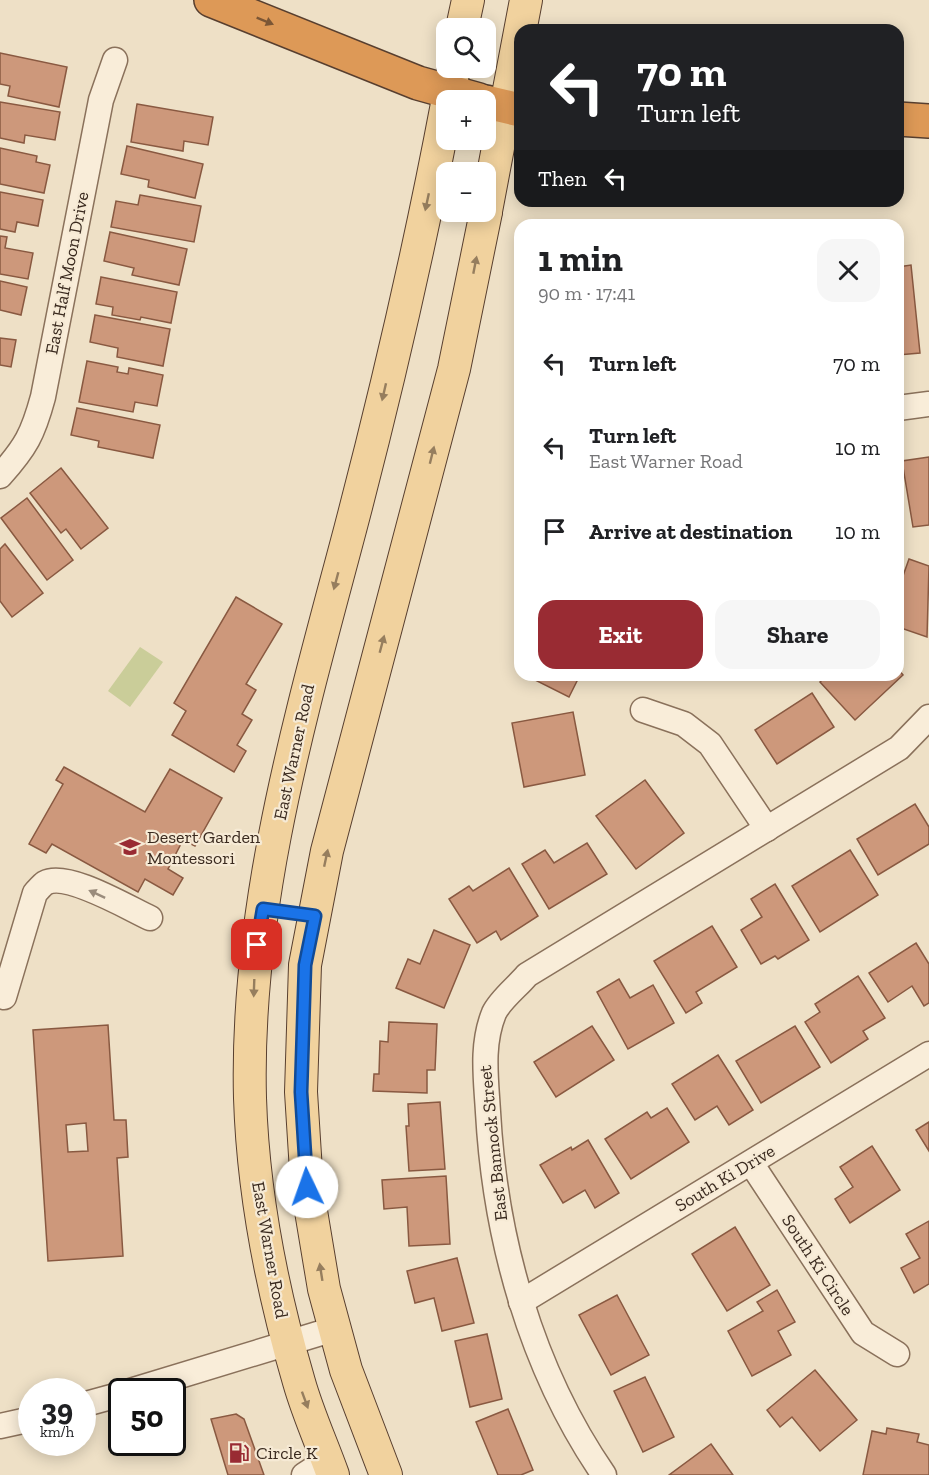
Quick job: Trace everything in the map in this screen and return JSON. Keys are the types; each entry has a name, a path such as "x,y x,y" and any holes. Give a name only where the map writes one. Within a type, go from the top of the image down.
{"highway":[{"path":"211,0 453,90"},
{"path":"904,119 929,121"}],"main road":[{"name":"East Warner Road","path":"479,90 514,28"},
{"name":"East Warner Road","path":"321,1470 278,1302 258,1199 250,1098 254,964 273,850 305,697 386,386 458,150"},
{"name":"East Warner Road","path":"386,1475 346,1370 334,1329 324,1289 307,1187 301,1092 305,965 327,852 454,369 484,222"},
{"path":"263,909 315,916"}],"street":[{"name":"East Half Moon Drive","path":"0,476 22,452 34,430 43,397 101,100 115,60"},
{"path":"904,407 929,404"},
{"path":"643,710 684,724 710,744 767,829"},
{"name":"East Bannock Street","path":"604,1475 557,1395 508,1262 497,1208 489,1138 484,1052 495,1012 527,975 899,748 929,717"},
{"path":"4,997 35,893 46,882 61,880 75,884 150,918"},
{"name":"South Ki Drive","path":"521,1302 929,1054"},
{"name":"South Ki Circle","path":"751,1163 863,1333 897,1354"},
{"path":"174,1378 334,1329"},
{"path":"0,1426 18,1422"}],"green space":[{"path":"140,647 163,662 130,707 108,691"}],"building":[{"path":"0,53 67,67 59,107 8,96 10,86 0,84"},
{"path":"0,102 60,112 55,140 25,135 24,143 0,138"},
{"path":"137,104 213,117 208,145 184,141 183,151 131,142"},
{"path":"127,146 203,164 195,198 148,187 149,180 121,174"},
{"path":"0,148 37,156 36,162 50,165 44,193 0,184"},
{"path":"0,192 43,200 38,226 17,222 15,232 0,229"},
{"path":"140,195 201,206 194,242 111,227 116,201 138,205"},
{"path":"110,232 187,249 179,285 132,275 134,268 104,261"},
{"path":"0,236 7,237 5,248 33,253 28,279 0,274"},
{"path":"911,265 920,353 904,354 904,266"},
{"path":"101,277 177,292 171,323 141,317 140,320 112,315 113,307 96,304"},
{"path":"0,281 27,287 21,315 0,310"},
{"path":"95,315 170,329 163,366 117,357 118,348 90,342"},
{"path":"0,338 16,340 11,367 0,365"},
{"path":"87,361 118,367 117,372 128,374 129,368 163,375 157,406 135,402 133,412 79,402"},
{"path":"77,408 160,425 153,458 98,447 99,441 71,435"},
{"path":"929,457 929,525 913,527 904,461"},
{"path":"61,468 108,528 81,549 66,529 61,533 30,493"},
{"path":"27,498 73,560 47,580 1,518"},
{"path":"5,544 43,593 12,617 0,601 0,549"},
{"path":"909,559 929,566 927,637 904,629 904,573"},
{"path":"236,597 282,624 246,684 256,690 242,714 252,720 237,745 246,751 234,772 172,735 186,711 174,703"},
{"path":"537,681 577,681 569,697"},
{"path":"821,681 897,681 855,720"},
{"path":"812,693 834,727 777,764 755,730"},
{"path":"573,712 585,775 524,787 512,723"},
{"path":"64,767 145,812 170,769 222,798 195,846 183,840 168,869 183,878 173,895 145,879 138,892 52,844 46,853 29,844 63,784 56,780"},
{"path":"645,780 684,833 636,869 596,816"},
{"path":"915,804 929,827 929,844 878,875 857,839"},
{"path":"587,843 607,874 549,909 522,864 545,850 554,863"},
{"path":"850,850 878,895 820,932 792,886"},
{"path":"509,868 538,916 501,940 496,931 477,943 449,899 469,886 473,891"},
{"path":"775,884 809,940 778,959 775,956 761,964 741,930 762,917 751,899"},
{"path":"712,926 737,967 696,992 702,1003 686,1013 654,961"},
{"path":"434,930 470,945 444,1008 396,988 408,959 420,964"},
{"path":"916,943 929,964 929,1003 924,1006 912,986 888,1002 869,973"},
{"path":"858,976 885,1018 863,1031 868,1039 831,1063 805,1022 820,1012 815,1004"},
{"path":"619,979 630,998 653,985 674,1023 628,1049 597,992"},
{"path":"389,1022 437,1024 435,1070 427,1070 427,1093 373,1091 374,1074 379,1074 380,1041 388,1042"},
{"path":"108,1025 114,1120 126,1120 128,1157 117,1158 123,1256 48,1261 33,1030","holes":["86,1123 88,1151 68,1152 66,1125"]},
{"path":"592,1026 614,1060 556,1097 534,1062"},
{"path":"795,1026 820,1067 761,1103 736,1061"},
{"path":"718,1055 753,1110 729,1125 717,1106 695,1120 672,1084"},
{"path":"440,1102 445,1169 409,1171 406,1126 409,1126 408,1104"},
{"path":"667,1108 689,1142 631,1179 605,1139 647,1112 651,1118"},
{"path":"929,1122 929,1151 916,1130"},
{"path":"588,1140 619,1193 595,1208 585,1190 563,1203 540,1165"},
{"path":"872,1146 900,1190 850,1223 835,1199 853,1187 840,1167"},
{"path":"446,1176 450,1244 409,1246 407,1207 384,1209 382,1180"},
{"path":"929,1221 929,1284 914,1293 901,1268 920,1258 906,1234"},
{"path":"735,1227 770,1285 727,1311 692,1254"},
{"path":"457,1258 474,1323 442,1331 434,1298 415,1303 407,1271"},
{"path":"777,1290 795,1322 778,1331 791,1355 752,1376 728,1331 763,1311 757,1302"},
{"path":"617,1295 649,1355 611,1375 579,1315"},
{"path":"487,1334 502,1399 470,1407 455,1341"},
{"path":"815,1370 857,1420 820,1451 792,1417 780,1427 767,1410"},
{"path":"645,1377 674,1437 643,1452 614,1391"},
{"path":"508,1409 533,1470 521,1475 498,1475 476,1422"},
{"path":"236,1414 244,1419 264,1475 228,1475 211,1419"},
{"path":"887,1428 919,1434 917,1442 929,1445 929,1475 863,1475 872,1431 886,1434"},
{"path":"711,1444 733,1475 669,1475"}],"place":[{"name":"Desert Garden Montessori","path":"130,847"},
{"name":"Circle K","path":"239,1453"}],"route":[{"path":"257,945 263,909 315,916 305,965 301,1092 307,1187"}]}
